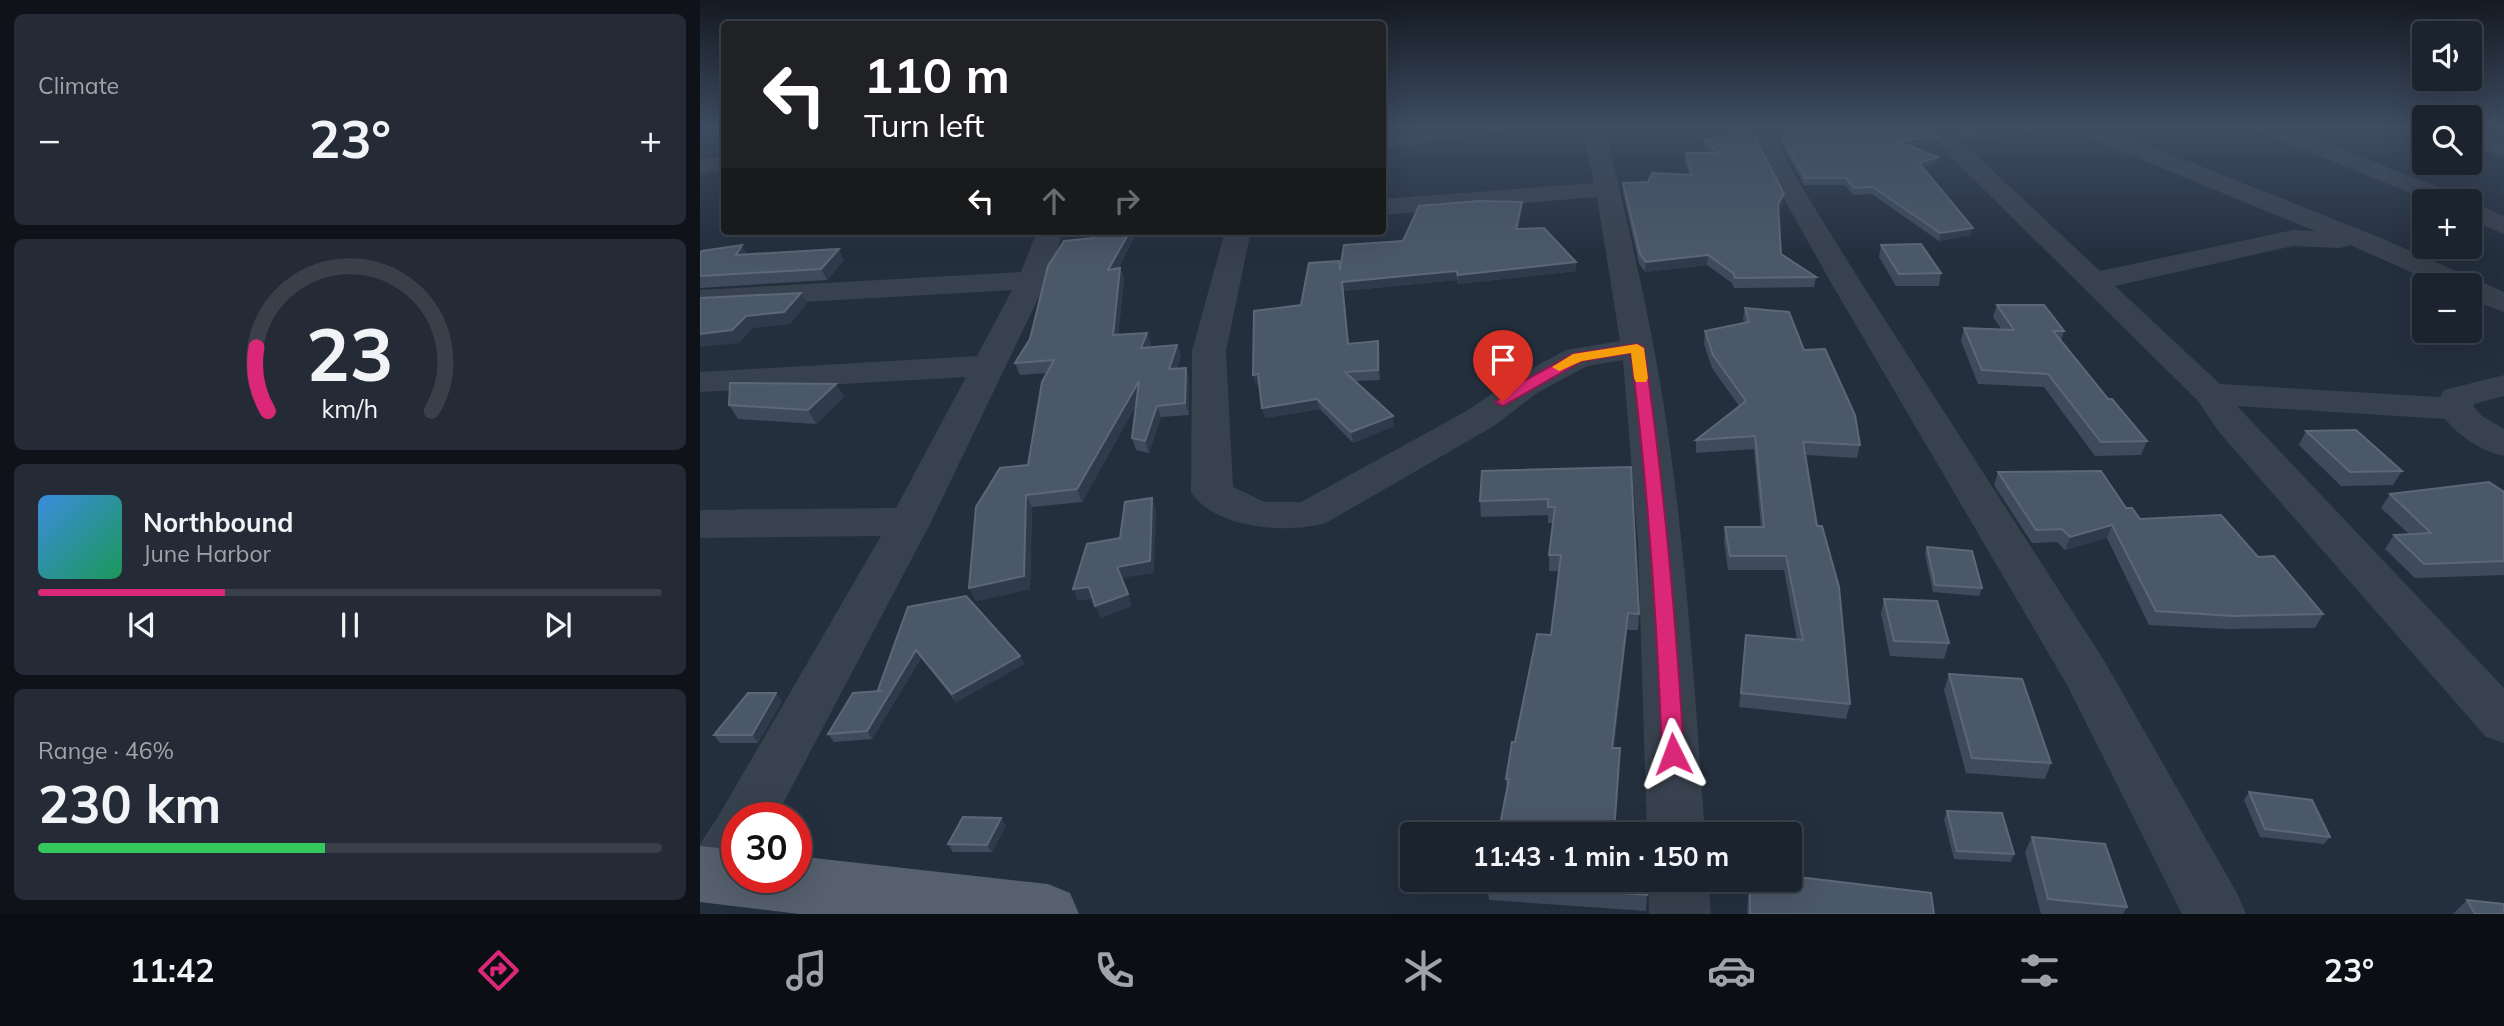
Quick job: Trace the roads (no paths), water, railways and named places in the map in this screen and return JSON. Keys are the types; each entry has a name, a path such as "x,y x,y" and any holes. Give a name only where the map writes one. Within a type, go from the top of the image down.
{"main road":[{"path":"717,862 1011,912"}],"street":[{"path":"1603,169 1637,348 1651,448 1668,647 1675,822"},
{"path":"1780,169 1852,293 2087,676 2215,914"},
{"path":"1976,169 2210,394 2232,424 2504,722"},
{"path":"2185,169 2437,273"},
{"path":"2371,169 2421,189"},
{"path":"1386,207 1608,189"},
{"path":"2482,215 2504,226"},
{"path":"755,802 910,522 1031,280 1048,235"},
{"path":"1237,235 1209,351 1211,492 1248,512 1282,519 1311,514 1481,418 1525,386 1578,357 1637,348"},
{"path":"2482,236 2504,235"},
{"path":"2092,282 2293,238 2371,244 2412,241"},
{"path":"700,299 1031,280"},
{"path":"2482,294 2504,303"},
{"path":"700,382 988,366"},
{"path":"2456,409 2457,398 2504,385"},
{"path":"2210,394 2456,409 2469,424 2504,445"},
{"path":"700,524 910,522"},
{"path":"1679,892 1680,914"}]}
